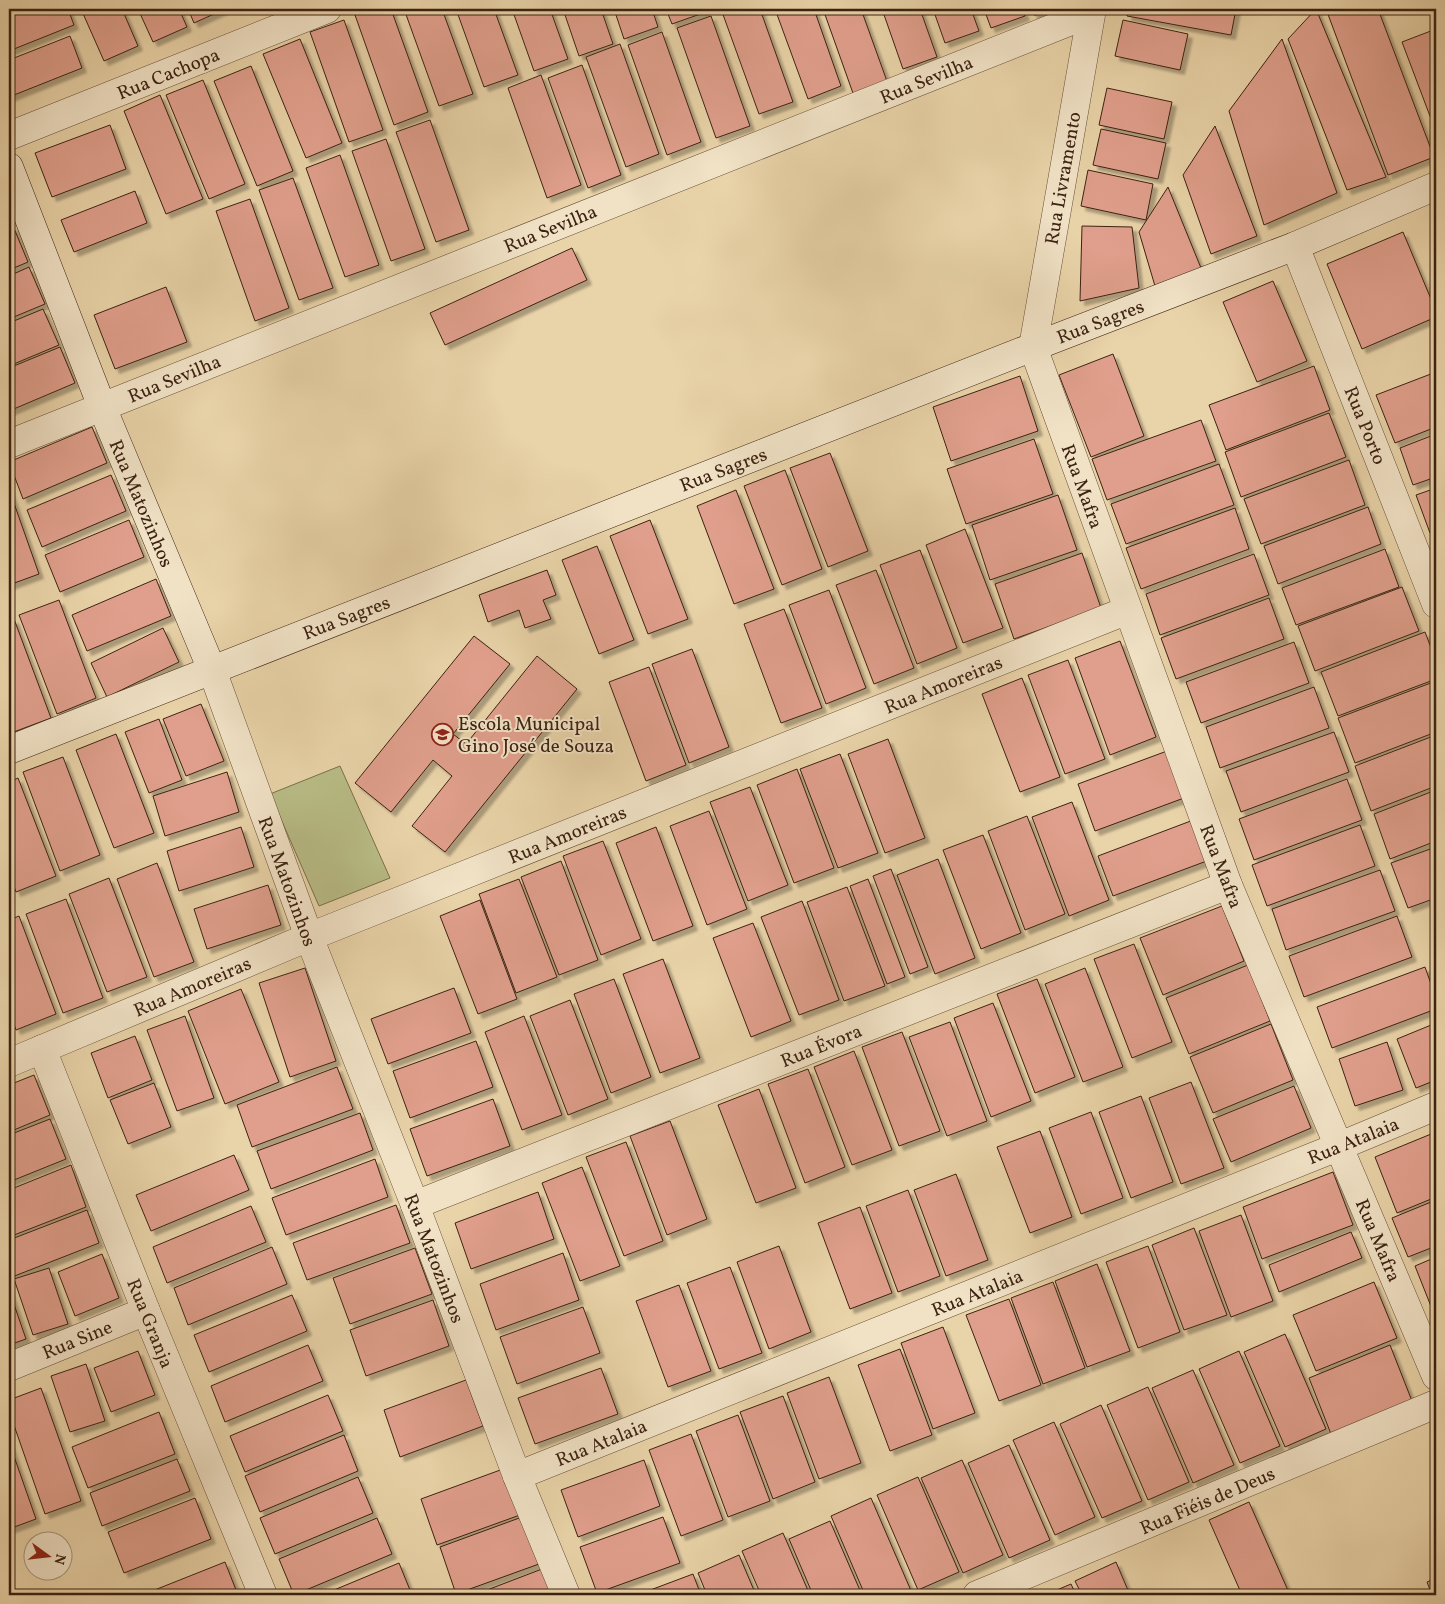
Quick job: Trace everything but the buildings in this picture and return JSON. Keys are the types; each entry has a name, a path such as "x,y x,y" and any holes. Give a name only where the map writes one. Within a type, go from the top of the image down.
{"street":[{"name":"Rua Cachopa","path":"9,136 327,9"},
{"name":"Rua Livramento","path":"1033,347 1091,11"},
{"name":"Rua Sevilha","path":"9,444 1091,11"},
{"name":"Rua Matozinhos","path":"9,167 102,407 212,670 309,937 415,1205 517,1476 566,1595"},
{"name":"Rua Sagres","path":"9,750 1033,347 1295,246 1436,186"},
{"name":"Rua Porto","path":"1295,246 1436,604"},
{"name":"Rua Mafra","path":"1033,347 1228,885 1436,1376"},
{"name":"Rua Amoreiras","path":"9,1063 309,937 1128,610"},
{"name":"Rua Évora","path":"415,1205 1228,885"},
{"name":"Rua Granja","path":"42,1049 146,1311 263,1595"},
{"name":"Rua Atalaia","path":"517,1476 1436,1106"},
{"name":"Rua Sine","path":"9,1367 146,1311"},
{"name":"Rua Fiéis de Deus","path":"977,1595 1436,1404"}],"green space":[{"path":"340,766 390,878 319,906 270,794"}],"place":[{"name":"Escola Municipal Gino José de Souza","path":"442,734"}]}
